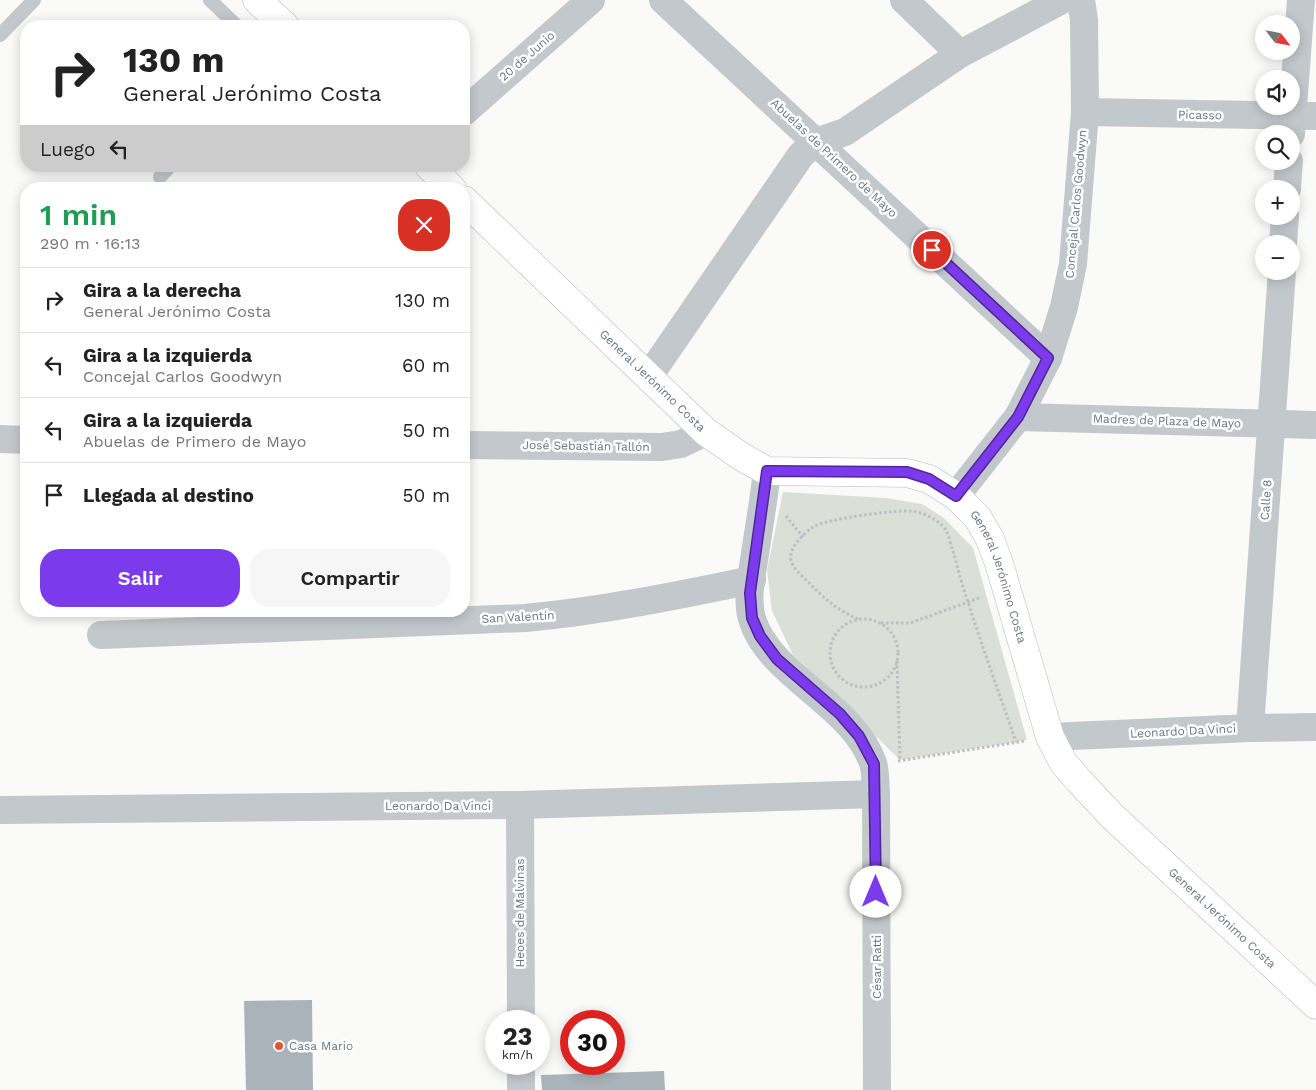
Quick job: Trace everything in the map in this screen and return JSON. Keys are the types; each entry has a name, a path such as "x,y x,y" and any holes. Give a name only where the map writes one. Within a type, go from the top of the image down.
{"street":[{"path":"257,0 279,20"},
{"name":"20 de Junio","path":"470,107 591,0"},
{"name":"Abuelas de Primero de Mayo","path":"663,0 1048,358"},
{"path":"904,0 960,54"},
{"path":"649,376 801,155 816,142 845,132 960,54 1062,0"},
{"name":"Concejal Carlos Goodwyn","path":"956,496 1018,417 1048,358 1064,307 1073,264 1085,112 1084,20 1080,0"},
{"path":"1300,122 1301,0"},
{"name":"Picasso","path":"1085,112 1300,122"},
{"path":"435,172 445,182"},
{"name":"General Jerónimo Costa","path":"470,206 706,432 742,457 767,471 907,472 929,479 956,496 978,518 990,539 1050,737 1063,762 1113,817 1316,1005"},
{"name":"Calle 8","path":"1250,728 1281,280"},
{"name":"Madres de Plaza de Mayo","path":"1018,417 1316,425"},
{"name":"José Sebastián Tallón","path":"470,445 662,447 681,444 706,432"},
{"path":"0,439 20,440"},
{"name":"César Ratti","path":"767,471 750,593 752,618 760,636 777,659 887,762 876,794 877,1090"},
{"name":"San Valentín","path":"101,635 525,618 587,612 675,597 752,580"},
{"name":"Leonardo Da Vinci","path":"1050,737 1250,728 1316,728"},
{"name":"Leonardo Da Vinci","path":"0,810 520,805 876,794"},
{"name":"Heoes de Malvinas","path":"520,805 521,1010"},
{"path":"521,1075 521,1090"}],"lane":[{"path":"0,35 34,0"},
{"path":"210,0 231,20"},
{"path":"160,177 165,172"}],"path":[{"path":"858,619 839,611 793,565 791,556 794,546 813,527 830,522 893,511 911,511 927,515 938,522 946,530 967,602 1016,742"},
{"path":"897,657 894,669 886,678 876,684 865,687 853,685 843,680 835,672 830,649 833,638 839,629 858,619 910,623 1006,588"},
{"path":"879,622 894,637 897,647 887,762 1050,737"}],"shaded area":[{"path":"783,492 886,498 922,504 944,518 973,548 1027,740 900,760 793,655 772,611 767,570"}],"building":[{"name":"Casa Mario","path":"312,1000 313,1090 246,1090 244,1001"},
{"path":"664,1071 665,1090 542,1090 541,1075 625,1075 625,1072"}],"place":[{"name":"Casa Mario","path":"279,1046"}],"route":[{"path":"876,892 876,794 874,764 859,736 840,714 777,659 760,636 752,618 750,593 767,471 907,472 929,479 956,496 1018,417 1048,358 932,250"}]}
